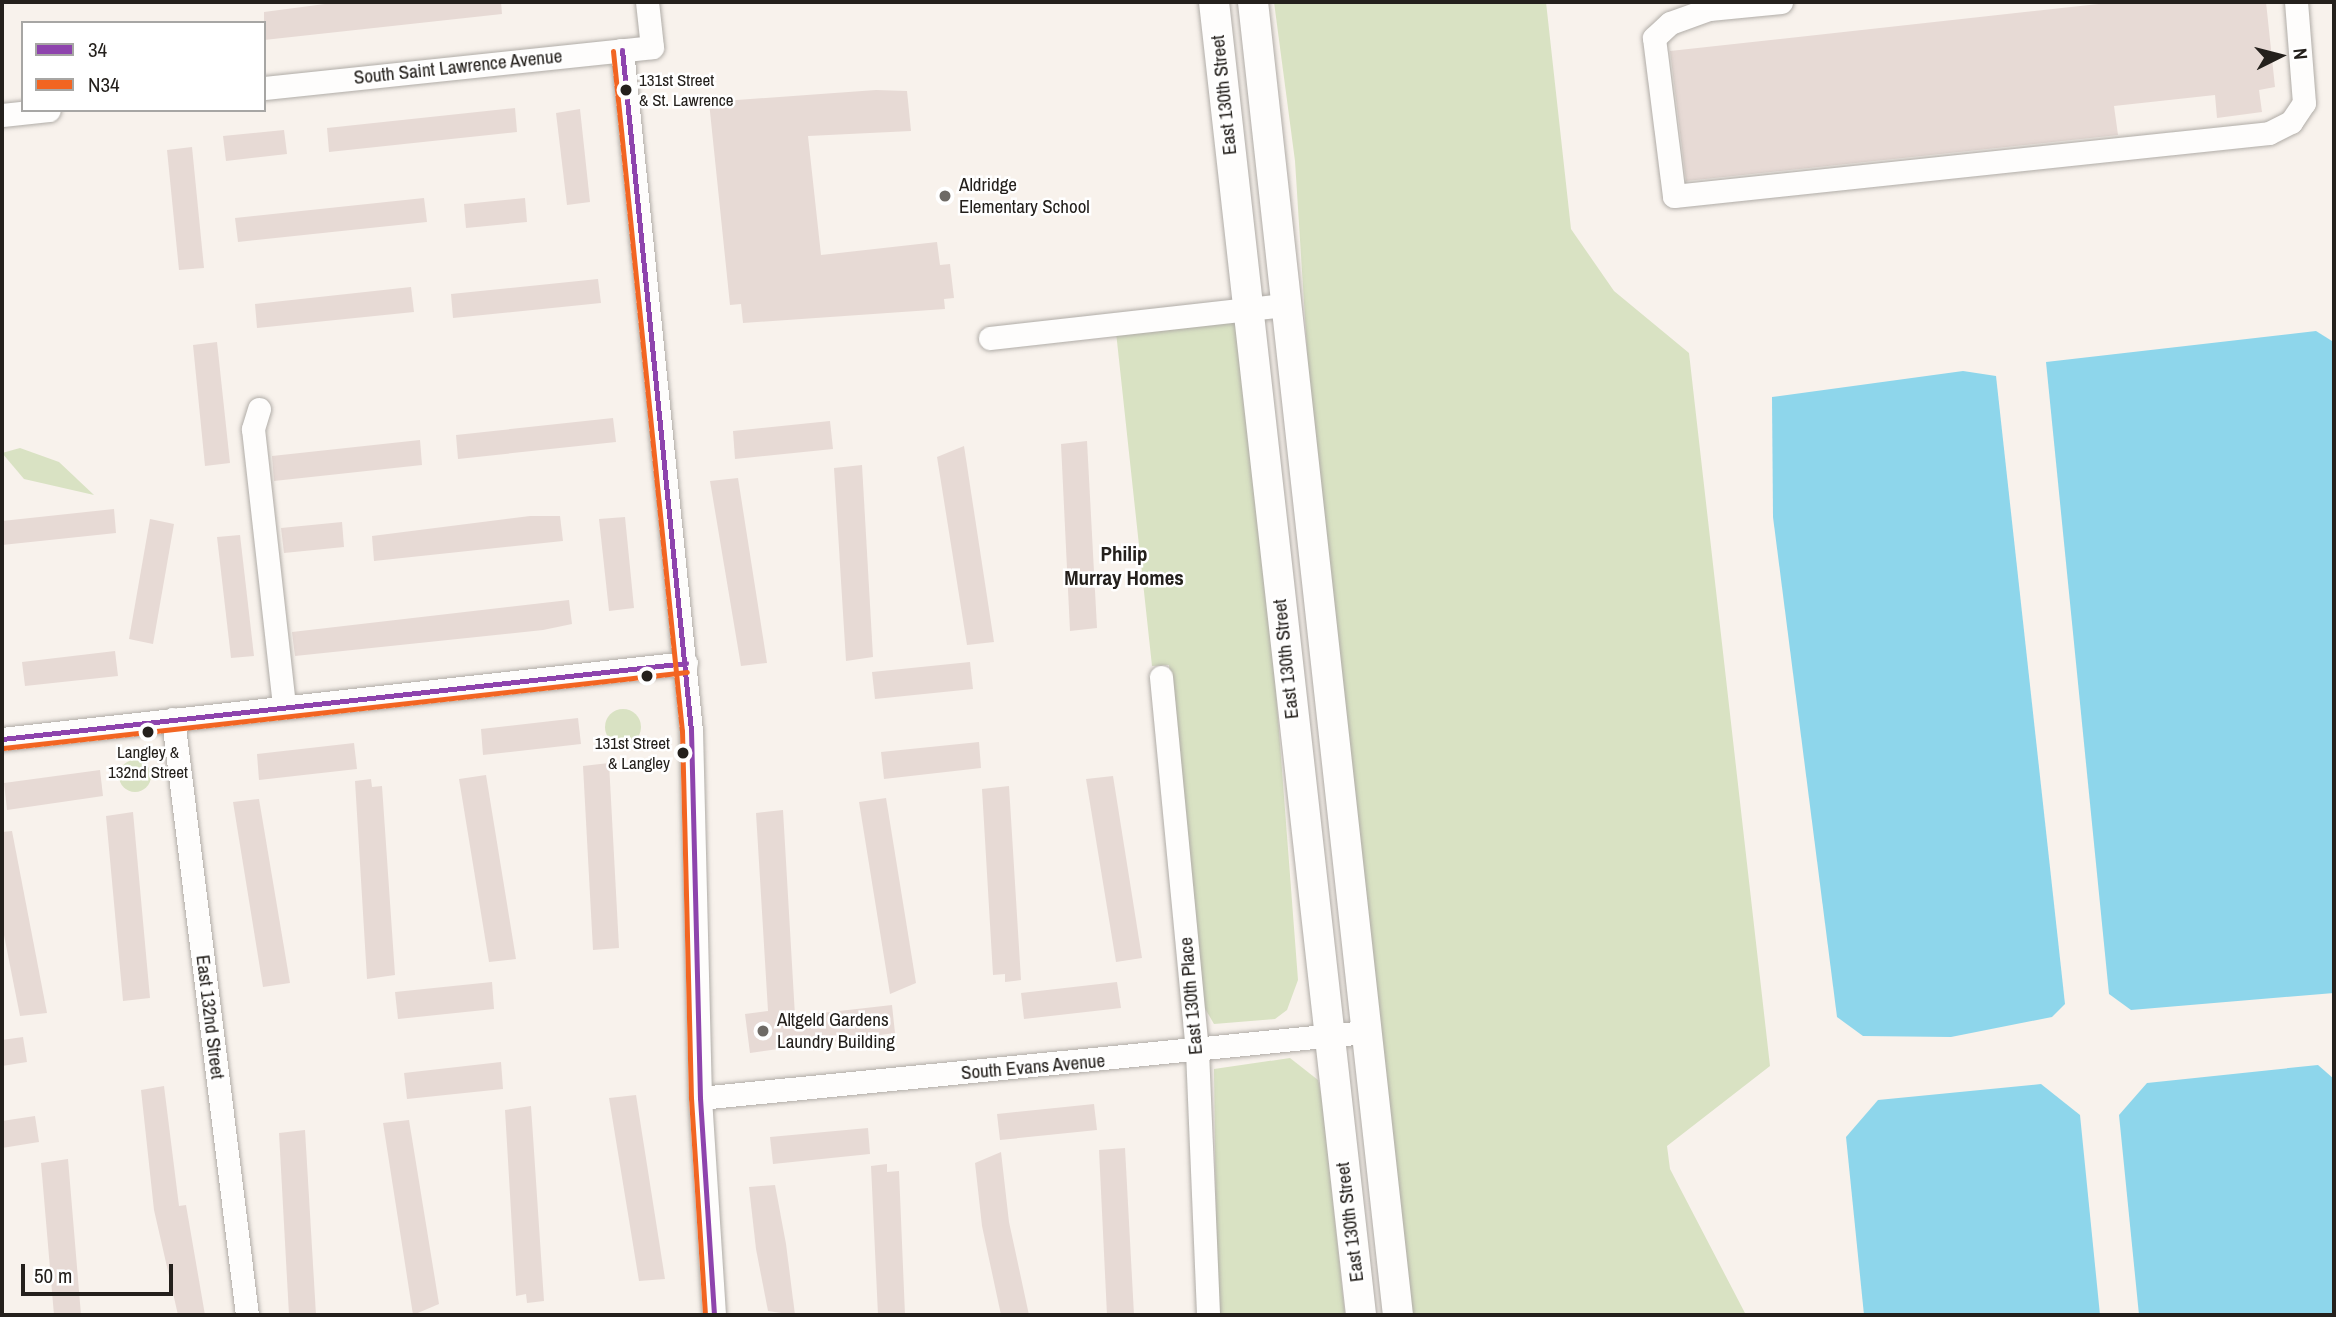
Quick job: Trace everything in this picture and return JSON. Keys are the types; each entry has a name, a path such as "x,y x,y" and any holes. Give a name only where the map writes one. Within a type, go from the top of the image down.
{"main road":[{"name":"East 130th Street","path":"1252,2 1398,1315"},
{"name":"East 130th Street","path":"1220,3 1248,309 1327,1036 1361,1315"}],"street":[{"name":"South Saint Lawrence Avenue","path":"266,88 652,47 647,2"},
{"path":"1781,2 1709,9 1670,23 1654,38 1674,196 2269,134 2291,122 2304,103 2297,2"},
{"path":"622,50 686,663 700,1098 714,1315"},
{"path":"2,115 30,112"},
{"path":"990,338 1286,304"},
{"path":"259,409 253,429 284,705"},
{"path":"2,739 284,705 686,663"},
{"name":"East 130th Place","path":"1161,677 1197,1051 1208,1315"},
{"name":"East 132nd Street","path":"173,719 247,1315"},
{"name":"South Evans Avenue","path":"700,1098 1197,1051 1365,1032"}],"green space":[{"path":"1274,2 1546,2 1571,229 1614,291 1689,353 1770,1066 1667,1146 1670,1169 1746,1315 1411,1315 1310,397 1295,161"},
{"path":"1237,318 1269,600 1298,980 1287,1010 1275,1019 1214,1024 1203,1005 1169,665 1152,666 1116,332"},
{"path":"20,448 59,462 94,495 24,479 2,453"},
{"path":"623,709 636,714 641,727 636,740 623,745 610,740 605,727 610,714"},
{"path":"135,760 146,765 151,776 146,787 135,792 124,787 119,776 124,765"},
{"path":"1290,1058 1318,1080 1322,1098 1345,1315 1217,1315 1214,1069"}],"water":[{"path":"2316,331 2332,341 2334,352 2334,993 2131,1010 2109,994 2046,362"},
{"path":"1963,371 1996,376 2065,1004 2052,1017 1951,1037 1863,1036 1837,1017 1773,517 1772,397"},
{"path":"2318,1065 2334,1079 2334,1315 2139,1315 2119,1115 2147,1083"},
{"path":"2041,1084 2080,1115 2100,1315 1864,1315 1846,1137 1878,1100"}],"building":[{"path":"340,2 501,2 502,14 266,40 264,12"},
{"path":"2117,2 2266,2 2275,87 2259,90 2262,112 2217,118 2215,95 2114,106 2118,135 1686,181 1670,51"},
{"path":"876,90 907,91 911,131 808,136 821,255 937,242 940,265 950,264 954,298 944,299 945,309 743,323 741,304 730,305 709,102"},
{"path":"515,108 517,132 329,152 327,128"},
{"path":"580,109 590,202 567,205 556,113"},
{"path":"284,130 287,154 226,161 223,136"},
{"path":"192,147 204,268 179,270 167,150"},
{"path":"424,198 427,222 238,242 235,218"},
{"path":"525,198 527,222 466,228 464,204"},
{"path":"598,279 601,303 453,318 451,294"},
{"path":"411,287 414,312 257,328 255,304"},
{"path":"217,342 230,463 205,466 193,345"},
{"path":"613,418 616,442 458,459 456,435"},
{"path":"830,421 833,449 735,459 733,431"},
{"path":"420,440 422,465 274,481 272,456"},
{"path":"1087,441 1097,628 1070,631 1061,444"},
{"path":"964,446 994,642 967,645 937,457"},
{"path":"862,465 873,657 846,661 834,468"},
{"path":"738,478 767,663 741,666 710,481"},
{"path":"114,509 116,533 2,545 2,521"},
{"path":"530,516 560,516 563,541 374,561 372,536"},
{"path":"625,517 634,608 609,611 599,519"},
{"path":"150,519 174,524 153,644 129,639"},
{"path":"342,522 344,547 284,553 281,528"},
{"path":"240,535 254,656 231,658 217,537"},
{"path":"569,600 572,624 543,630 295,656 292,632"},
{"path":"115,651 118,676 25,686 22,662"},
{"path":"970,662 973,689 875,699 872,672"},
{"path":"578,718 581,744 483,755 481,729"},
{"path":"979,742 981,768 884,779 881,752"},
{"path":"354,743 357,769 259,780 257,754"},
{"path":"609,763 619,948 593,950 583,766"},
{"path":"100,770 103,796 7,810 4,783"},
{"path":"486,775 516,959 489,962 459,779"},
{"path":"1113,776 1142,958 1116,962 1086,779"},
{"path":"371,779 372,787 382,786 395,975 367,979 355,781"},
{"path":"1009,786 1021,980 1005,982 1005,974 993,975 982,789"},
{"path":"886,798 916,983 890,994 859,802"},
{"path":"259,799 290,983 263,987 233,802"},
{"path":"783,810 795,1016 892,1005 895,1033 750,1053 745,1014 768,1011 756,813"},
{"path":"133,812 150,998 123,1001 106,816"},
{"path":"12,831 47,1013 20,1016 2,925 2,832"},
{"path":"492,982 494,1009 398,1019 395,992"},
{"path":"1117,982 1121,1008 1024,1019 1021,993"},
{"path":"23,1037 27,1062 2,1066 2,1040"},
{"path":"501,1062 503,1089 407,1099 404,1073"},
{"path":"164,1086 179,1206 186,1205 205,1315 178,1315 154,1210 141,1090"},
{"path":"636,1095 665,1279 639,1281 609,1098"},
{"path":"1094,1104 1097,1130 1000,1140 997,1114"},
{"path":"531,1106 544,1301 527,1303 526,1294 516,1296 505,1110"},
{"path":"35,1116 39,1142 2,1148 2,1121"},
{"path":"409,1120 439,1304 413,1315 383,1123"},
{"path":"868,1128 870,1154 773,1164 770,1137"},
{"path":"305,1130 316,1315 289,1315 279,1133"},
{"path":"1125,1148 1134,1315 1107,1315 1099,1150"},
{"path":"1001,1152 1009,1222 1029,1315 1001,1315 982,1226 975,1163"},
{"path":"68,1159 81,1315 54,1315 41,1163"},
{"path":"887,1164 887,1172 899,1171 905,1315 878,1315 871,1166"},
{"path":"775,1185 795,1315 768,1311 756,1249 749,1187"}],"transit line":[{"name":"34","path":"622,50 691,730 700,1098 714,1315"},
{"name":"N34","path":"613,51 682,731 691,1098 705,1315"},
{"name":"34","path":"2,739 686,663"},
{"name":"N34","path":"3,748 687,672"}],"place":[{"name":"131st Street & St. Lawrence","path":"626,90"},
{"name":"Aldridge Elementary School","path":"945,196"},
{"name":"Langley & 132nd Street","path":"148,732"},
{"name":"131st Street & Langley","path":"683,753"},
{"name":"Altgeld Gardens Laundry Building","path":"763,1031"}],"district":[{"name":"Philip Murray Homes","path":"1124,566"}]}
